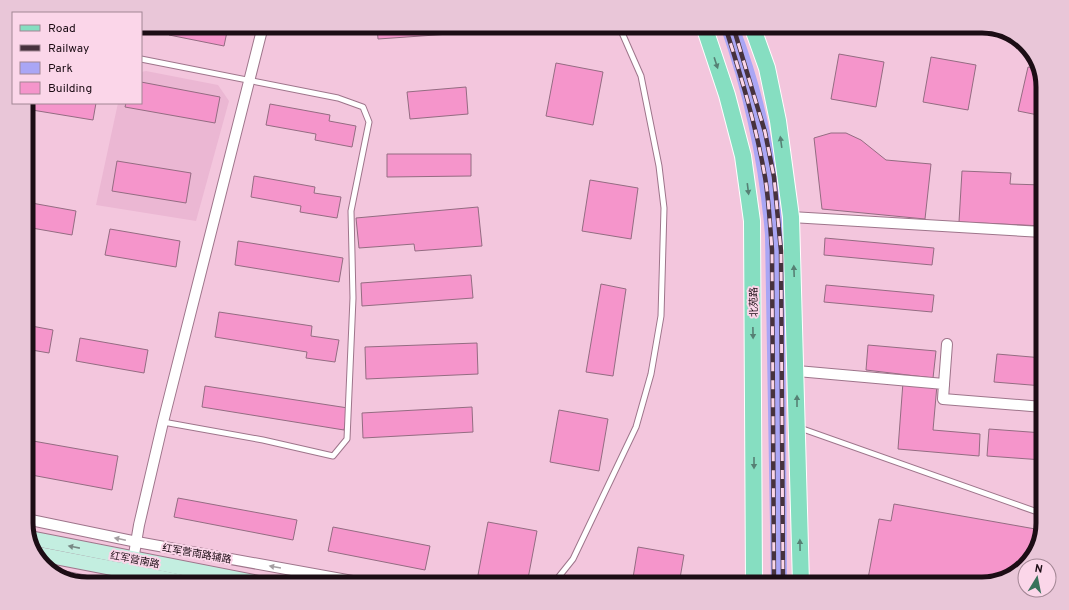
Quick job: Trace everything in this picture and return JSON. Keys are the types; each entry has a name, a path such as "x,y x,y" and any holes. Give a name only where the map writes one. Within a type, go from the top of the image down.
{"main road":[{"name":"北苑路","path":"706,33 727,95 744,156 752,220 754,577"},
{"path":"754,33 767,68 778,121 791,217 797,371 801,577"},
{"name":"红军营南路","path":"36,540 132,572 187,577"},
{"name":"红军营南路","path":"43,555 158,577"}],"street":[{"path":"132,572 139,525 163,422 261,33"},
{"path":"791,217 1036,232"},
{"path":"947,344 943,399 1036,406"},
{"path":"797,371 944,384"},
{"name":"红军营南路辅路","path":"33,520 137,542 330,577"}],"lane":[{"path":"559,577 573,559 636,427 651,374 661,316 664,208 659,166 641,76 622,33"},
{"path":"142,59 338,98 363,107 369,122 351,211 353,298 347,439 333,456 263,440 163,422"},
{"path":"797,427 1036,512"}],"shaded area":[{"path":"146,71 218,85 229,101 196,221 96,205 118,104 142,104 142,72"}],"green space":[{"path":"722,33 741,33 760,90 768,121 774,153 782,217 785,283 787,577 771,577 765,235 759,182 749,129 729,52"}],"building":[{"path":"169,33 227,33 224,46 169,35"},
{"path":"378,33 464,33 378,39"},
{"path":"839,54 884,62 876,107 831,99"},
{"path":"931,57 976,65 968,110 923,102"},
{"path":"556,63 603,72 593,125 546,116"},
{"path":"1028,67 1032,68 1036,84 1036,115 1018,111"},
{"path":"142,82 220,97 215,123 125,107 126,104 142,104"},
{"path":"466,87 468,114 410,119 407,92"},
{"path":"33,104 96,104 93,120 33,110"},
{"path":"270,104 330,115 329,121 356,126 352,147 315,140 316,134 266,125"},
{"path":"831,133 846,133 861,140 886,160 931,164 925,219 822,209 814,138"},
{"path":"387,154 471,154 471,176 387,177"},
{"path":"117,161 191,173 186,203 112,191"},
{"path":"962,171 1011,173 1010,184 1036,185 1036,226 959,222"},
{"path":"254,176 315,187 314,193 341,197 337,218 300,212 301,206 251,197"},
{"path":"590,180 638,188 631,239 582,231"},
{"path":"33,203 76,211 72,235 33,228"},
{"path":"478,207 482,246 415,251 414,244 359,248 356,218"},
{"path":"110,229 180,241 176,267 105,255"},
{"path":"825,238 934,248 932,265 824,255"},
{"path":"238,241 343,258 339,282 235,265"},
{"path":"471,275 473,298 362,306 361,283"},
{"path":"601,284 626,289 613,376 586,372"},
{"path":"826,285 934,295 932,312 824,302"},
{"path":"219,312 312,326 311,336 339,340 335,362 306,358 307,352 215,337"},
{"path":"33,326 53,330 49,353 33,350"},
{"path":"80,338 148,350 144,373 76,361"},
{"path":"477,343 478,374 366,379 365,347"},
{"path":"868,345 936,351 933,378 866,370"},
{"path":"997,354 1036,357 1036,385 994,382"},
{"path":"903,382 937,385 933,430 980,434 979,456 898,449"},
{"path":"205,386 348,408 344,430 202,407"},
{"path":"472,407 473,432 363,438 362,413"},
{"path":"559,410 608,419 599,471 550,462"},
{"path":"989,429 1036,432 1036,460 987,456"},
{"path":"33,441 118,456 112,490 33,475"},
{"path":"178,498 297,520 293,540 174,517"},
{"path":"894,504 1036,530 1029,550 1023,558 1017,558 1017,564 1015,566 1002,573 989,577 868,577 879,519 891,521"},
{"path":"488,522 537,531 528,577 489,577 478,575"},
{"path":"333,527 430,546 425,570 328,551"},
{"path":"638,547 684,555 680,577 633,577"}],"railway":[{"path":"727,33 753,120 765,177 772,250 774,577"},
{"path":"735,33 765,132 774,177 781,251 783,577"}]}
